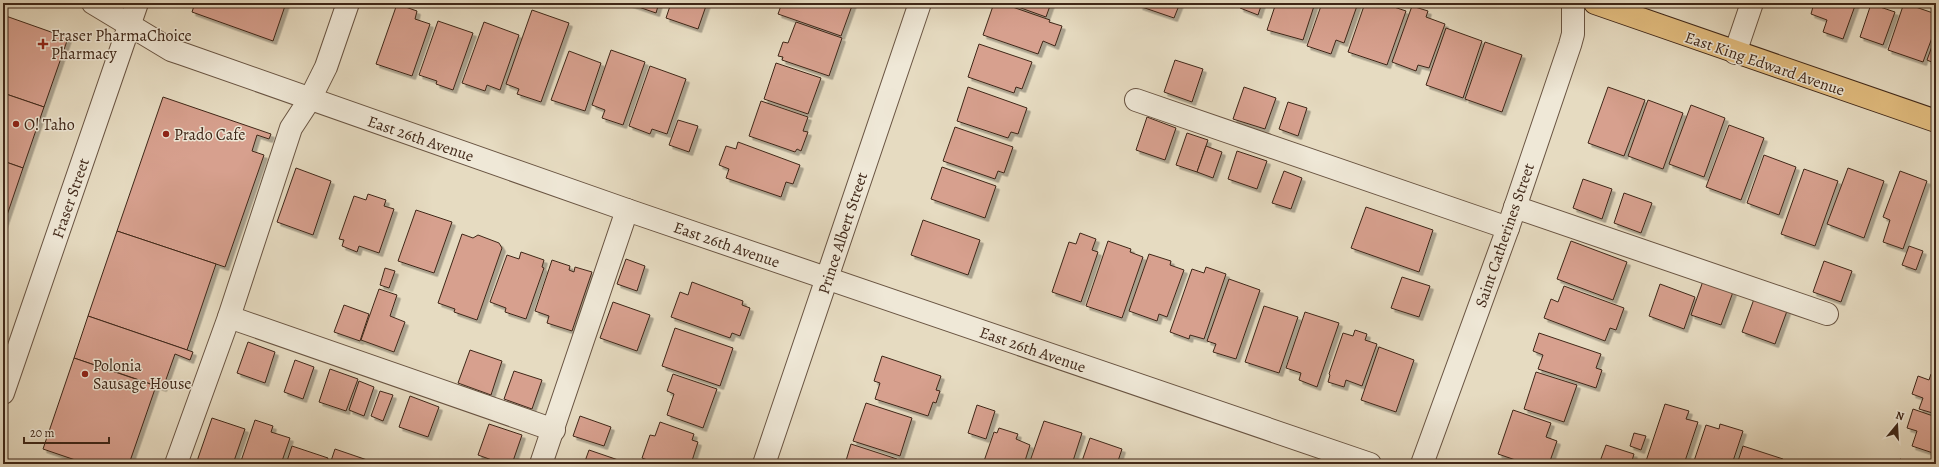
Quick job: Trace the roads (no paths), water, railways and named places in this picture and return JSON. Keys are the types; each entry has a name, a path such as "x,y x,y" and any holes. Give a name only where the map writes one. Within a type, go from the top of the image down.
{"main road":[{"name":"East King Edward Avenue","path":"1595,3 1735,53 1936,121"}],"street":[{"name":"East 26th Avenue","path":"93,3 171,50 627,210 1370,464"},
{"name":"Fraser Street","path":"3,393 137,3"},
{"path":"176,464 229,317 291,128 310,99 326,66 348,3"},
{"name":"Prince Albert Street","path":"764,464 920,3"},
{"name":"Saint Catherines Street","path":"1422,464 1508,228 1573,34 1573,3"},
{"path":"1735,53 1752,3"},
{"path":"1136,100 1508,228"},
{"path":"1515,207 1827,314"},
{"path":"541,464 554,430 627,210"},
{"path":"229,317 554,430"}],"place":[{"name":"Fraser PharmaChoice Pharmacy","path":"43,44"},
{"name":"O! Taho","path":"16,124"},
{"name":"Prado Cafe","path":"166,134"},
{"name":"Polonia Sausage House","path":"85,374"}]}
